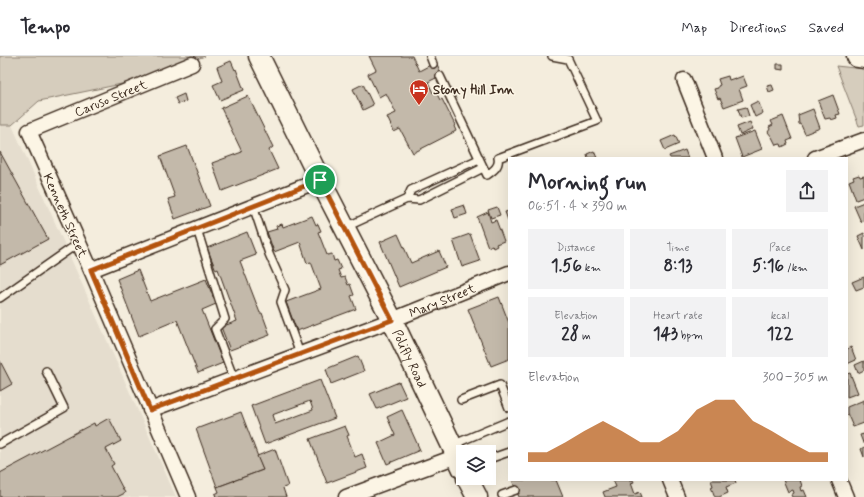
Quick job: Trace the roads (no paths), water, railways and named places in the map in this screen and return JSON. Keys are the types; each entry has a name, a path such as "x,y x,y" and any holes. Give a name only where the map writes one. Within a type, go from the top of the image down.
{"highway":[{"path":"858,56 864,57"}],"main road":[{"name":"Polifly Road","path":"259,56 344,228 392,320 456,455"},
{"path":"471,485 477,497"}],"street":[{"name":"Caruso Street","path":"29,131 192,64"},
{"path":"684,80 715,157"},
{"name":"Kenneth Street","path":"29,131 91,270 188,497"},
{"path":"818,157 864,140"},
{"path":"91,270 320,180"},
{"name":"Mary Street","path":"150,410 392,320 508,274"},
{"path":"346,497 456,457"},
{"path":"670,481 677,497"},
{"path":"839,481 846,497"}],"lane":[{"path":"430,56 433,64"},
{"path":"440,76 487,175 497,166 498,158 596,121 568,59 552,56"},
{"path":"407,199 411,190 479,159"},
{"path":"344,228 407,199 419,200 483,168"},
{"path":"253,206 270,254 285,290 281,302 300,354"},
{"path":"197,229 225,319 215,329 234,379"},
{"path":"0,298 70,249 79,245"},
{"path":"0,444 64,408 46,371"},
{"path":"461,400 500,385 508,405"},
{"path":"474,445 508,422"},
{"path":"496,457 508,452"},
{"path":"502,495 516,490"}],"place":[{"name":"Stony Hill Inn","path":"419,106"}]}
